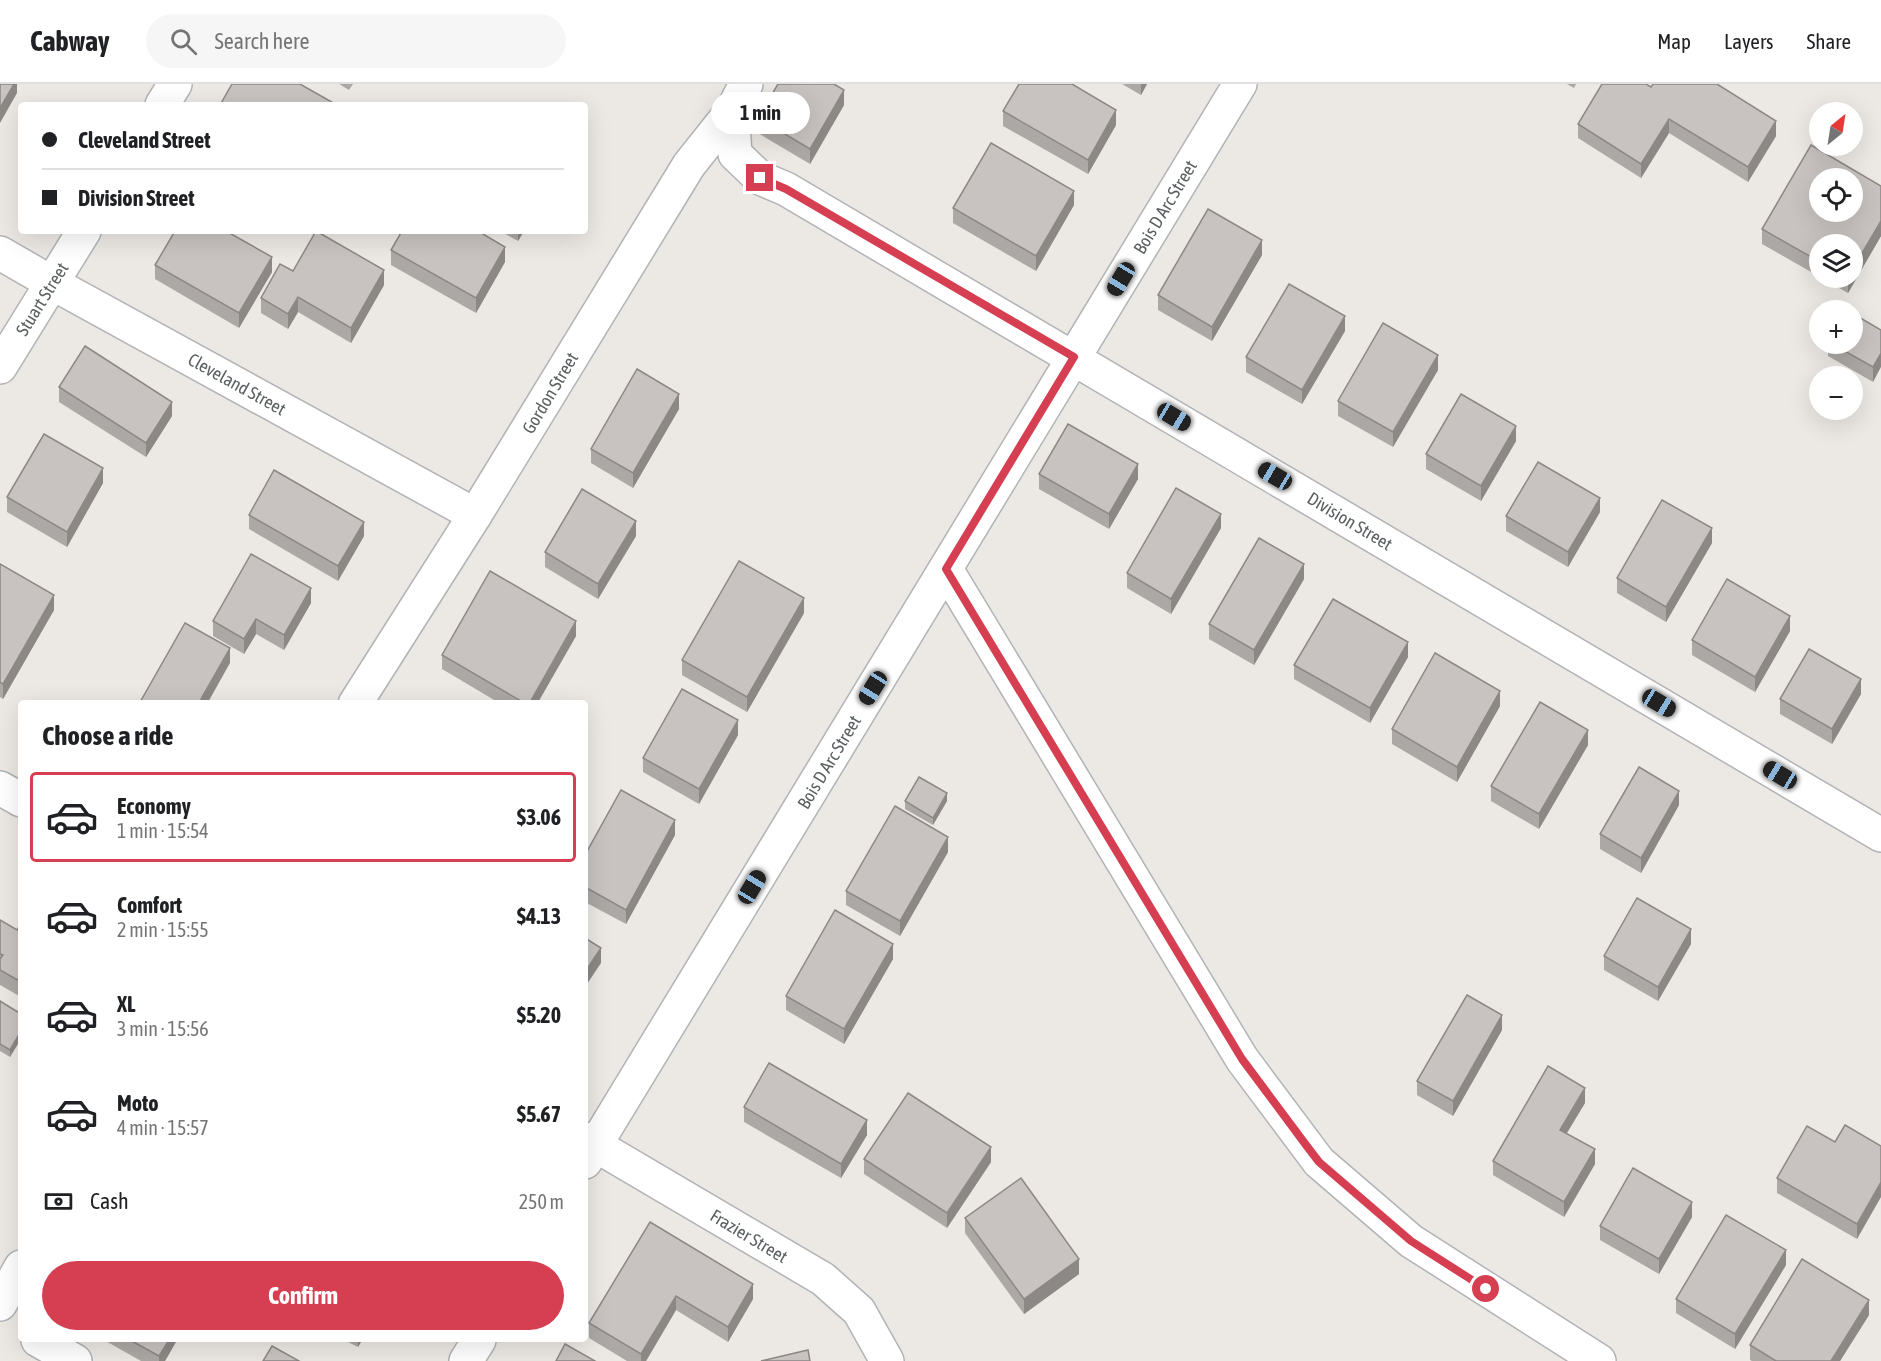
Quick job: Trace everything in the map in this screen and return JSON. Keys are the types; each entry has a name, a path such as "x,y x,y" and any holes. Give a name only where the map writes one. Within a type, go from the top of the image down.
{"street":[{"path":"164,102 175,84"},
{"name":"Bois D Arc Street","path":"588,1148 946,569 1240,84"},
{"name":"Division Street","path":"739,97 735,154 760,178 786,189 1074,357 1881,835"},
{"name":"Gordon Street","path":"358,700 475,515 689,165 739,97"},
{"name":"Stuart Street","path":"0,367 82,234"},
{"name":"Cleveland Street","path":"0,253 475,515"},
{"path":"946,569 1242,1059 1319,1162 1411,1241 1599,1361"},
{"path":"0,788 18,798"},
{"name":"Frazier Street","path":"588,1148 823,1279 859,1311 887,1361"},
{"path":"0,1304 18,1272"},
{"path":"0,1317 18,1327"},
{"path":"42,1342 75,1361"},
{"path":"466,1361 478,1342"}],"building":[{"path":"0,84 14,84 0,108"},
{"path":"232,84 300,84 332,102 222,102"},
{"path":"778,84 834,84 844,90 810,149 758,118"},
{"path":"1019,84 1072,84 1116,110 1088,160 1003,111"},
{"path":"1602,84 1646,84 1651,87 1653,84 1717,84 1776,121 1748,167 1669,119 1641,164 1578,124"},
{"path":"991,143 1074,191 1036,256 953,208"},
{"path":"1809,148 1809,156 1830,156 1850,168 1809,168 1809,222 1863,222 1863,175 1881,186 1881,221 1863,251 1863,234 1809,234 1809,256 1762,229"},
{"path":"1208,209 1262,240 1212,327 1158,295"},
{"path":"173,234 231,234 272,257 239,313 155,265"},
{"path":"314,234 321,234 384,270 351,328 298,297 288,314 261,298 280,264 293,271"},
{"path":"400,234 483,234 505,247 476,298 391,250"},
{"path":"1289,284 1345,316 1302,390 1246,357"},
{"path":"1863,319 1881,330 1881,353 1873,367 1850,354 1863,354"},
{"path":"1383,323 1438,355 1393,432 1338,401"},
{"path":"85,346 172,402 146,443 59,387"},
{"path":"637,369 679,394 633,473 591,449"},
{"path":"1461,394 1516,426 1481,486 1426,454"},
{"path":"1068,424 1138,464 1109,514 1039,474"},
{"path":"44,434 103,468 67,532 7,497"},
{"path":"1538,462 1600,498 1568,552 1506,516"},
{"path":"274,470 364,522 338,566 249,515"},
{"path":"1176,488 1221,514 1171,599 1127,573"},
{"path":"582,489 636,521 598,584 545,552"},
{"path":"1662,500 1712,528 1666,607 1617,578"},
{"path":"1259,538 1304,564 1254,650 1209,624"},
{"path":"251,554 311,588 284,635 256,619 244,639 213,621"},
{"path":"739,561 804,598 747,697 682,660"},
{"path":"0,564 54,595 3,684 0,682"},
{"path":"490,571 576,621 531,700 519,700 442,655"},
{"path":"1727,579 1790,616 1755,677 1692,640"},
{"path":"1333,599 1408,642 1370,708 1294,665"},
{"path":"185,623 230,648 201,699 203,700 141,700"},
{"path":"1809,649 1861,679 1832,729 1780,699"},
{"path":"1435,653 1500,691 1457,767 1392,729"},
{"path":"682,689 738,720 699,789 643,758"},
{"path":"1540,702 1588,730 1539,814 1491,786"},
{"path":"1639,767 1679,791 1641,858 1600,834"},
{"path":"919,777 947,793 933,818 905,801"},
{"path":"621,790 675,820 626,910 588,889 588,850"},
{"path":"895,806 948,837 900,921 846,891"},
{"path":"1637,898 1691,929 1658,987 1604,956"},
{"path":"835,910 893,944 844,1029 786,996"},
{"path":"0,920 17,930 18,928 18,980 0,970 0,959 3,955 0,954"},
{"path":"588,940 601,948 588,968"},
{"path":"1467,995 1502,1015 1453,1101 1417,1081"},
{"path":"0,1001 18,1012 18,1036 10,1050 0,1044"},
{"path":"769,1063 867,1120 841,1164 744,1107"},
{"path":"1548,1066 1585,1088 1560,1130 1595,1149 1564,1202 1493,1161"},
{"path":"908,1093 991,1147 947,1213 864,1159"},
{"path":"1845,1125 1881,1146 1881,1182 1857,1224 1777,1178 1807,1126 1835,1142"},
{"path":"1633,1168 1692,1202 1659,1259 1600,1226"},
{"path":"1021,1178 1079,1259 1024,1299 965,1218"},
{"path":"1726,1215 1786,1250 1735,1334 1676,1299"},
{"path":"650,1222 753,1284 728,1327 676,1296 641,1354 589,1323"},
{"path":"1802,1259 1869,1300 1831,1361 1776,1361 1750,1345"},
{"path":"134,1342 168,1342 159,1356"},
{"path":"565,1344 595,1361 556,1361"},
{"path":"272,1346 299,1361 263,1361"},
{"path":"808,1350 810,1361 761,1361"}],"route":[{"path":"760,178 786,189 1074,357 946,569 1242,1059 1306,1145 1319,1162 1411,1241 1486,1289"}]}
